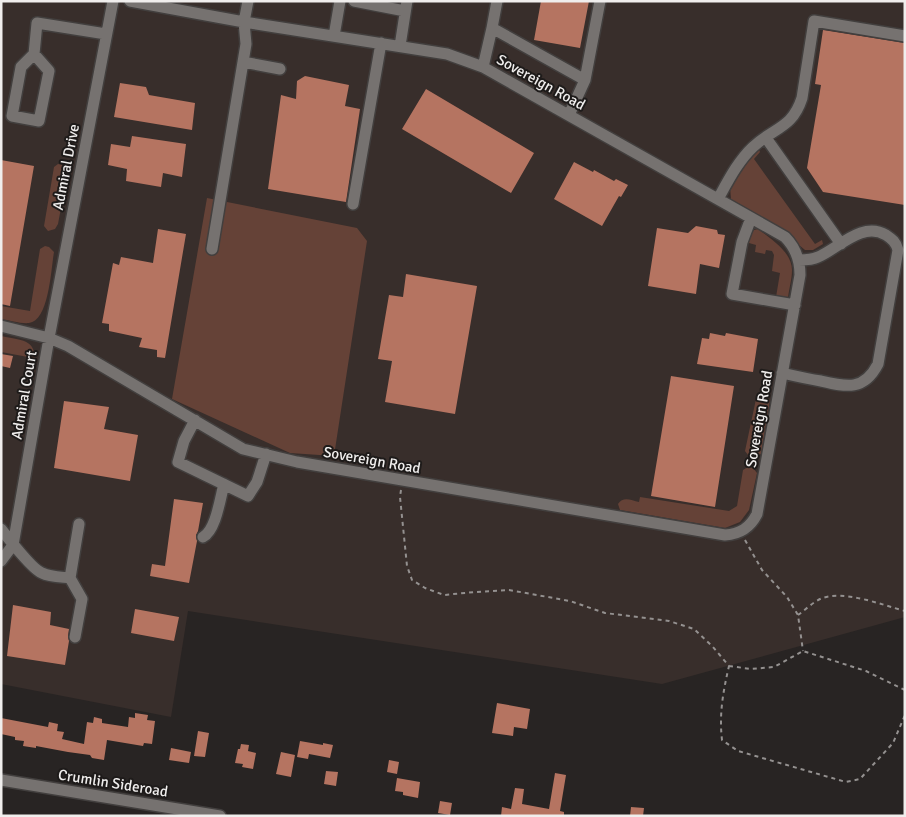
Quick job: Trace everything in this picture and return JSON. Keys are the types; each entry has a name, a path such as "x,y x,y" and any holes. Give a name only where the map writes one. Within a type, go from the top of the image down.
{"street":[{"name":"Admiral Drive","path":"49,338 113,1"},
{"name":"Sovereign Road","path":"1,326 49,338 68,346 244,449 297,462 403,481 724,535 740,532 749,526 757,514 800,275 799,260 793,247 785,238 482,67 447,54 244,22 130,1"},
{"path":"212,249 246,44 244,22 248,1"},
{"path":"334,36 340,1"},
{"path":"354,1 406,6 400,46"},
{"path":"482,67 497,1"},
{"path":"569,115 585,80 600,1"},
{"path":"718,199 740,162 753,147 785,125 799,109 814,21 905,36"},
{"path":"34,54 49,71 38,121 12,116 21,67 34,54 37,23 106,34"},
{"path":"492,28 585,80"},
{"path":"353,204 381,43"},
{"path":"243,62 280,68"},
{"path":"766,138 842,244"},
{"path":"751,218 742,242 732,294 795,305"},
{"path":"782,373 843,386 860,383 870,376 878,364 901,248 893,240 877,231 864,232 819,257 799,260"},
{"name":"Admiral Court","path":"13,545 49,338"},
{"path":"195,420 184,441 178,462 248,496 257,482 266,454"},
{"path":"203,537 208,534 215,517 224,484"},
{"path":"76,637 82,599 70,578 79,524"},
{"path":"1,529 36,570 43,574 70,578"},
{"path":"1,561 13,545"},
{"name":"Crumlin Sideroad","path":"1,780 220,816"}],"path":[{"path":"403,481 400,497 406,566 412,580 425,588 444,595 509,590 570,601 605,613 669,621 694,629 729,666 751,670 774,667 803,651 866,671 905,690"},
{"path":"740,532 762,570 787,597 798,615 803,651"},
{"path":"798,615 821,599 840,596 867,599 905,611"},
{"path":"729,666 720,720 722,740 738,751 846,782 860,779 893,743 905,715"}],"shaded area":[{"path":"1,1 905,1 905,617 662,684 188,611 171,717 1,684"},
{"path":"759,150 760,152 754,159 815,244 822,240 823,244 813,250 805,250 771,222 731,199 730,187 748,158"},
{"path":"58,164 63,165 68,170 58,224 55,229 48,231 44,226 54,167"},
{"path":"207,198 357,228 367,241 334,456 290,453 172,399"},
{"path":"758,229 780,246 789,257 792,277 788,298 776,297 780,273 772,271 774,255 772,251 766,250 765,254 755,252 756,245 749,243 749,237 754,230"},
{"path":"45,246 54,252 48,293 41,313 36,320 29,323 1,319 1,306 30,311 40,249"},
{"path":"1,336 20,340 31,345 35,356 34,376 25,376 28,357 1,352"},
{"path":"760,394 765,395 770,400 761,454 754,457 748,455 745,451 756,399"},
{"path":"748,467 753,468 757,473 749,510 740,522 725,528 620,510 618,504 625,499 639,502 640,497 729,511 737,506 743,470"}],"building":[{"path":"541,1 589,1 580,48 534,40"},
{"path":"823,30 905,43 905,205 823,192 807,168 821,85 815,84"},
{"path":"305,76 349,85 345,106 360,109 346,202 268,189 281,95 296,99 297,81"},
{"path":"120,83 146,87 149,95 195,103 192,130 114,117"},
{"path":"426,89 534,153 511,193 402,129"},
{"path":"132,136 186,144 182,177 163,173 161,187 126,181 127,169 108,165 111,144 130,147"},
{"path":"1,160 34,166 10,306 1,304"},
{"path":"574,162 614,181 616,179 628,185 621,197 619,196 602,226 554,199"},
{"path":"696,226 717,230 718,234 725,235 719,268 700,264 696,294 648,286 657,228 688,233"},
{"path":"158,229 186,234 165,358 157,357 157,350 139,347 142,338 109,331 109,324 102,323 113,263 119,265 121,257 153,263"},
{"path":"406,274 477,286 455,414 385,402 392,361 378,359 389,295 403,297"},
{"path":"710,333 725,336 726,333 758,339 753,372 697,364 702,338 709,339"},
{"path":"1,354 13,356 10,368 1,366"},
{"path":"671,376 734,386 715,507 651,496"},
{"path":"64,401 109,407 104,429 138,435 130,481 54,468"},
{"path":"174,499 203,503 189,583 150,576 152,564 165,566"},
{"path":"13,605 51,612 50,625 69,629 65,665 7,656"},
{"path":"135,609 179,617 174,641 131,633"},
{"path":"497,703 530,709 527,729 514,727 513,736 492,733"},
{"path":"135,713 148,715 147,720 155,721 152,744 144,743 143,746 107,740 104,760 92,758 90,755 36,746 36,748 23,746 24,741 15,740 15,737 1,734 1,718 48,727 49,722 58,724 57,731 64,732 62,739 84,744 87,722 93,723 94,717 102,719 102,723 128,727 129,717 135,718"},
{"path":"198,731 209,733 205,757 194,756"},
{"path":"300,741 333,745 330,758 309,754 308,759 297,757"},
{"path":"241,744 249,745 248,751 256,753 253,769 242,767 243,764 235,763"},
{"path":"171,748 191,752 189,763 169,760"},
{"path":"281,752 295,755 291,777 276,774"},
{"path":"389,760 399,762 397,774 387,772"},
{"path":"326,771 338,772 336,786 324,784"},
{"path":"555,773 566,775 560,811 564,812 564,816 501,816 502,807 511,809 515,788 524,789 522,804 549,809"},
{"path":"397,778 420,782 418,798 395,791"},
{"path":"440,801 452,803 450,815 438,813"},
{"path":"631,807 644,808 643,816 630,816"}]}
